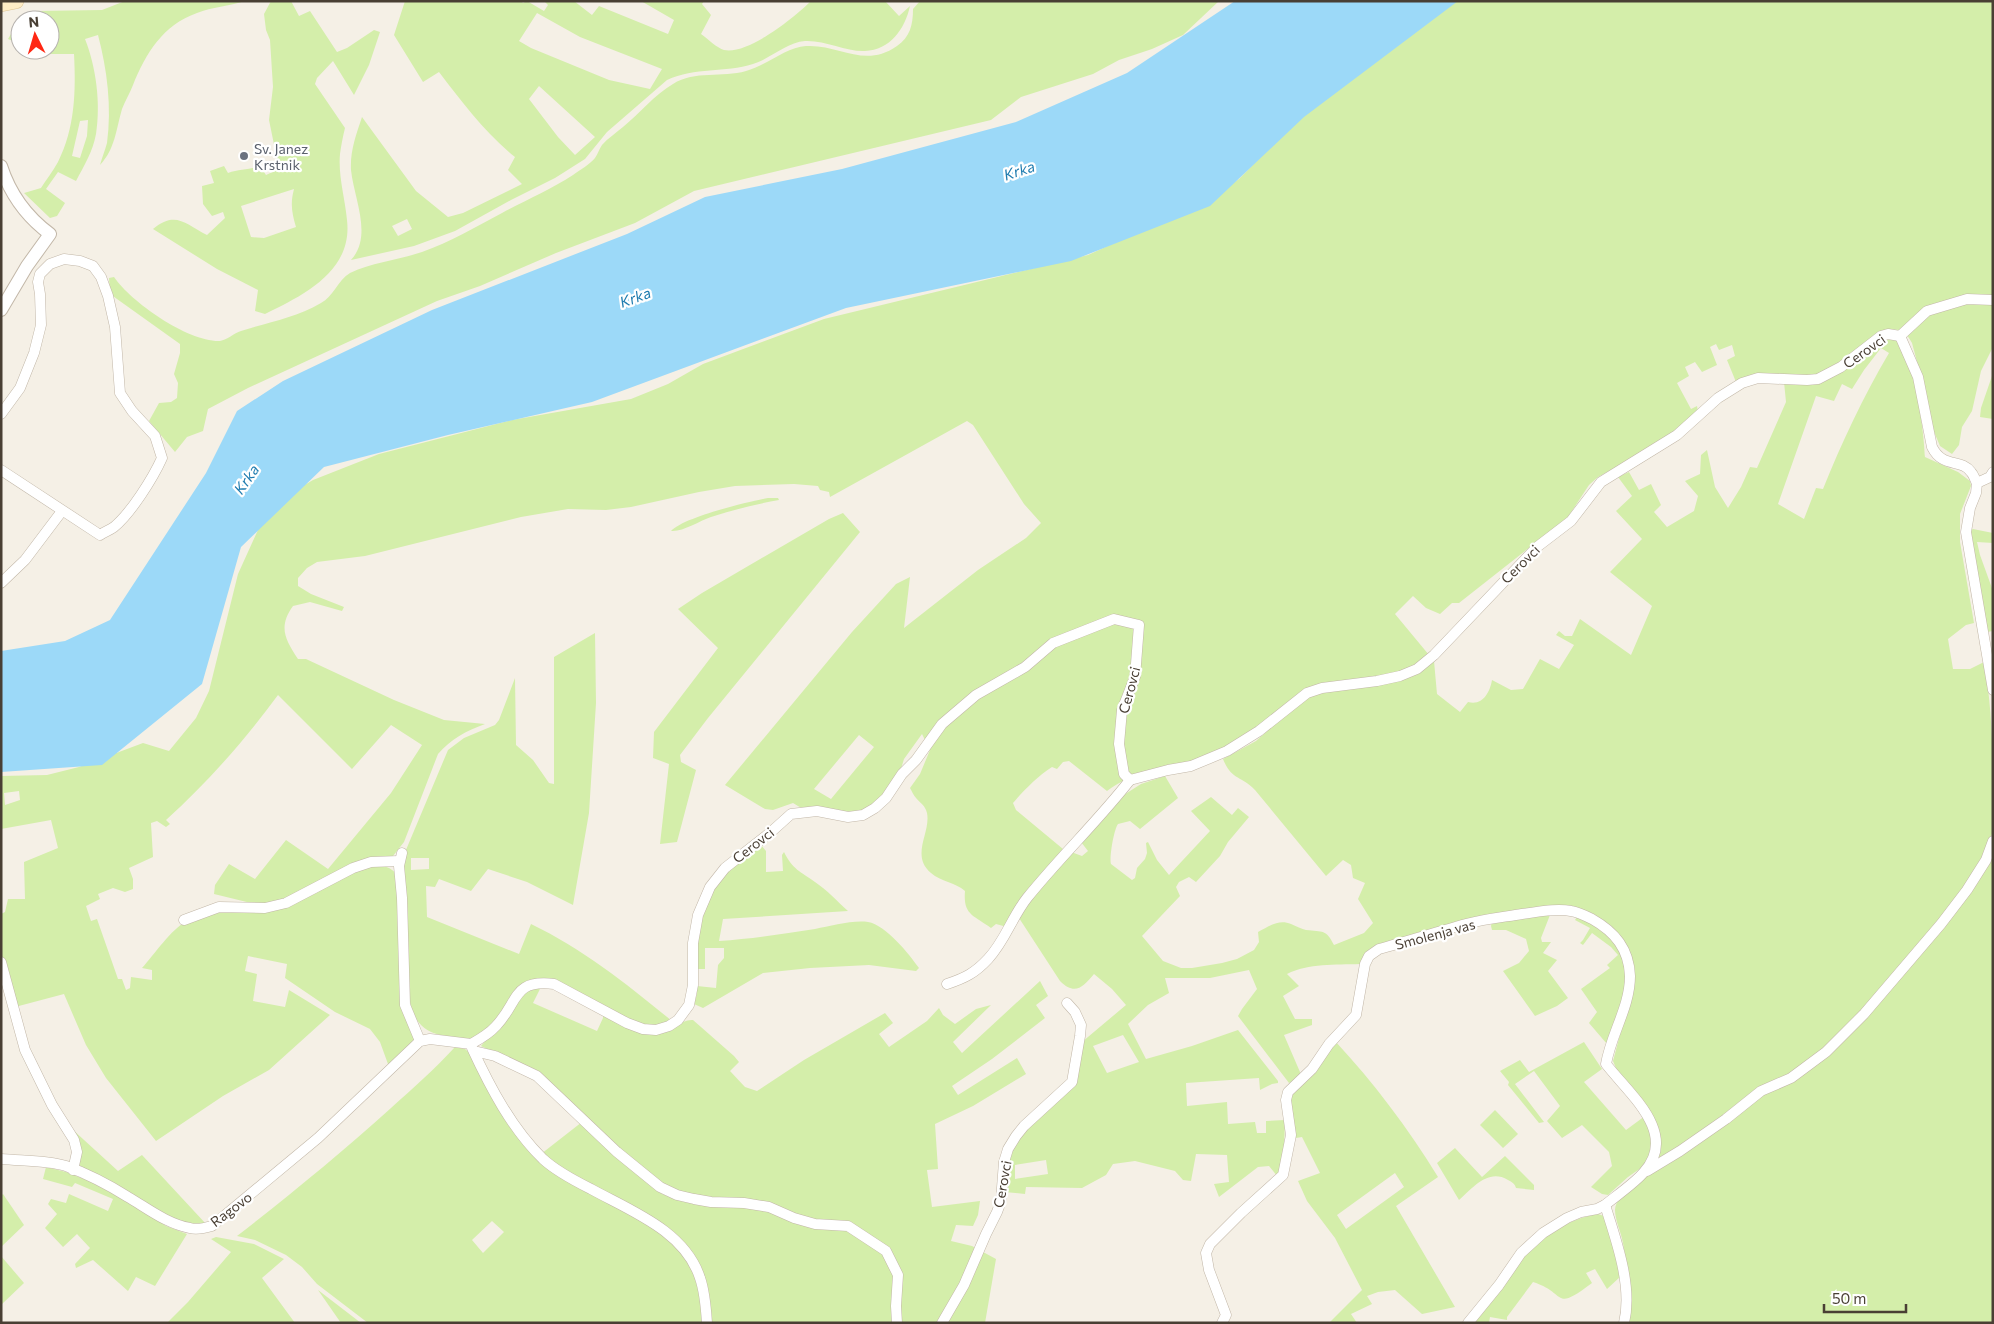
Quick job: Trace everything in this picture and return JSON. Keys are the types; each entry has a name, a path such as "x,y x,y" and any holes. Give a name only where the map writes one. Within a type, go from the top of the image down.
{"main road":[{"path":"1,4 16,1"}],"street":[{"path":"1,166 22,207 37,224 50,234 27,266 1,310"},
{"path":"1,414 20,388 34,353 41,325 38,282 40,274 50,264 64,259 80,261 93,266 101,277 108,296 114,327 120,393 132,411 155,436 162,458 155,474 130,508 114,527 100,535 2,475"},
{"path":"1993,300 1967,299 1927,311 1900,336 1918,377 1932,447 1936,455 1944,461 1960,465 1971,471 1977,483 1966,532 1993,690"},
{"name":"Cerovci","path":"472,1048 497,1026 522,990 527,986 542,982 554,984 627,1023 643,1029 656,1030 669,1026 678,1020 689,1005 693,985 693,943 698,915 710,887 725,868 791,814 817,811 848,817 863,815 875,808 886,798 902,774 916,760 942,724 976,695 1025,667 1053,643 1114,619 1139,625 1135,677 1122,710 1119,744 1124,774 1130,780 1191,766 1227,752 1259,731 1307,693 1322,688 1378,681 1400,676 1417,669 1434,655 1537,546 1571,521 1601,482 1677,435 1718,398 1742,383 1758,378 1818,379 1841,367 1881,336 1888,334 1900,336"},
{"path":"1977,483 1990,477 1993,472"},
{"path":"1,583 25,560 62,511"},
{"path":"947,984 967,978 987,960 1002,941 1025,901 1080,836 1106,810 1130,780"},
{"path":"1644,1173 1680,1151 1761,1091 1791,1078 1826,1052 1864,1014 1941,924 1967,890 1986,860 1993,841"},
{"path":"184,920 219,907 265,908 286,903 353,868 371,862 401,857 406,1005 420,1041 430,1039 472,1048 495,1056 537,1076 617,1152 660,1187 678,1195 694,1199 763,1206 815,1224 848,1226 886,1251 898,1275 896,1323"},
{"name":"Smolenja vas","path":"1222,1323 1226,1315 1209,1270 1206,1253 1210,1244 1240,1214 1283,1176 1291,1135 1286,1100 1288,1092 1312,1069 1329,1044 1356,1015 1365,964 1369,956 1379,949 1468,924 1543,911 1573,911 1604,926 1614,934 1623,950 1630,975 1629,988 1606,1064 1650,1118 1655,1130 1656,1145 1652,1159 1644,1173 1597,1209 1567,1218 1543,1233 1521,1253 1500,1285 1468,1323"},
{"path":"1,962 25,1050 52,1105 74,1140 77,1152 73,1170"},
{"name":"Cerovci","path":"942,1323 964,1285 997,1212 1001,1201 1004,1162 1008,1149 1024,1126 1072,1082 1081,1025 1075,1012 1067,1003"},
{"name":"Ragovo","path":"1,1159 49,1162 73,1170 101,1182 176,1224 202,1229 212,1226 318,1138 420,1041"},
{"path":"472,1048 500,1102 524,1137 544,1160 575,1181 655,1224 672,1237 687,1254 700,1277 706,1306 707,1323"},
{"path":"1605,1204 1624,1278 1626,1299 1624,1323"}],"green space":[{"path":"125,1 245,1 203,11 185,18 174,25 157,42 138,73 122,109 112,146 100,165 107,143 109,116 108,88 98,35 85,39 92,61 98,98 95,140 76,181 58,172 46,189 65,203 57,216 50,218 24,193 41,188 64,149 71,123 75,82 74,54 60,54 60,11 102,10","holes":["88,120 87,136 80,158 72,156 80,121"]},
{"path":"271,1 291,1 299,16 310,11 337,52 347,48 374,30 380,32 369,65 354,95 333,61 317,78 315,84 345,128 340,162 347,220 347,238 342,254 323,279 310,289 265,314 255,311 258,290 217,269 153,229 168,220 174,220 186,223 207,235 225,218 223,212 212,216 203,204 202,186 214,183 210,171 224,166 228,173 260,166 266,175 279,169 269,120 273,87 270,40 266,30 264,14","holes":["294,189 292,208 296,227 264,238 251,237 241,206"]},
{"path":"405,1 521,1 523,3 527,1 544,11 548,5 544,1 574,1 592,15 599,6 668,34 674,20 641,1 704,1 702,4 711,15 701,34 721,49 734,50 758,41 783,25 811,1 885,1 899,16 910,6 904,23 895,37 882,47 874,50 858,51 820,42 798,42 753,64 688,73 667,80 607,132 585,159 555,178 455,231 414,246 351,260 361,240 360,217 351,170 351,156 362,117 416,191 448,217 463,213 522,184 508,170 515,157 504,148 465,106 439,72 423,82 394,35","holes":["537,13 580,37 662,69 650,89 609,80 531,48 519,41","539,86 595,137 575,155 558,137 529,99","407,219 412,229 398,236 392,226"]},
{"path":"920,1 1219,1 1183,35 1152,49 1119,60 1093,74 1021,97 991,120 694,191 635,223 556,253 480,286 437,301 248,388 208,409 203,431 187,437 175,452 149,421 159,403 171,402 177,398 178,383 174,374 180,353 180,344 110,294 109,278 114,277 133,298 161,319 177,328 207,340 223,340 241,331 292,316 311,308 325,300 350,273 432,248 463,234 556,185 595,158 607,140 660,93 681,80 690,77 737,73 754,69 798,47 818,46 863,56 885,53 897,46 908,35 913,9"},
{"path":"1441,1 1993,1 1993,347 1981,371 1972,411 1962,427 1959,445 1952,454 1940,446 1932,427 1927,399 1912,343 1900,330 1894,329 1881,334 1830,371 1806,377 1766,374 1736,382 1727,360 1735,356 1732,345 1719,350 1716,344 1710,347 1717,365 1702,372 1695,362 1685,367 1689,376 1677,383 1691,409 1697,406 1698,412 1667,439 1598,477 1589,485 1568,517 1459,603 1452,603 1440,614 1426,608 1413,596 1395,614 1429,655 1416,665 1402,672 1376,678 1337,682 1311,689 1286,703 1250,733 1225,748 1187,763 1128,779 1107,791 1069,761 1063,762 1057,769 1052,767 1026,788 1013,803 1016,810 1063,849 1082,856 1088,851 1081,842 1119,798 1141,784 1165,776 1178,798 1140,829 1130,821 1118,824 1115,832 1111,850 1111,864 1132,880 1135,878 1137,868 1145,859 1147,853 1146,843 1148,842 1157,860 1169,875 1210,831 1191,811 1211,797 1232,815 1238,808 1249,817 1228,842 1220,856 1196,882 1189,877 1179,882 1176,887 1180,896 1142,936 1163,961 1181,968 1192,968 1237,959 1254,950 1259,942 1258,932 1282,922 1306,930 1323,932 1329,936 1334,945 1364,933 1373,923 1358,899 1365,883 1353,878 1351,865 1343,860 1326,876 1255,790 1233,775 1223,759 1256,741 1292,709 1312,695 1400,680 1417,674 1434,661 1437,694 1460,712 1468,702 1478,702 1485,697 1490,689 1492,680 1511,690 1523,689 1540,659 1559,669 1574,645 1556,635 1559,631 1565,636 1572,636 1580,619 1631,655 1652,606 1610,572 1642,539 1616,511 1632,496 1618,477 1629,472 1639,490 1651,484 1661,505 1654,512 1667,527 1694,511 1698,496 1685,481 1700,474 1701,455 1707,450 1715,487 1728,508 1741,487 1750,467 1757,468 1786,402 1784,382 1815,381 1834,376 1851,366 1879,344 1893,338 1901,346 1913,374 1923,430 1925,457 1958,472 1970,481 1971,486 1960,514 1960,542 1974,623 1966,625 1948,639 1953,669 1970,669 1984,662 1990,704 1993,767 1993,830 1988,847 1993,849 1993,1323 1627,1323 1629,1293 1627,1273 1623,1243 1615,1210 1620,1197 1625,1191 1650,1170 1654,1164 1657,1158 1659,1138 1652,1115 1624,1081 1613,1061 1633,986 1629,955 1619,935 1588,912 1573,907 1555,906 1506,913 1457,924 1435,933 1376,947 1367,952 1361,966 1360,964 1322,965 1295,970 1287,974 1299,986 1283,996 1295,1019 1312,1019 1312,1025 1284,1035 1300,1072 1300,1077 1289,1083 1238,1016 1257,989 1249,970 1210,978 1165,978 1169,993 1148,1005 1128,1024 1146,1059 1238,1030 1278,1083 1260,1090 1259,1078 1186,1083 1187,1106 1227,1102 1228,1124 1255,1122 1257,1133 1266,1133 1266,1121 1285,1120 1284,1150 1278,1177 1269,1166 1258,1167 1219,1197 1214,1184 1229,1182 1227,1155 1196,1154 1191,1181 1183,1180 1175,1171 1135,1161 1113,1164 1106,1175 1082,1188 1026,1187 1025,1194 1005,1192 1008,1159 1015,1139 1076,1081 1078,1054 1082,1042 1126,1005 1112,989 1094,974 1086,983 1078,988 1074,989 1065,986 1019,918 1011,915 1007,927 996,924 991,928 970,914 966,905 965,891 935,876 925,866 922,859 922,851 927,813 910,788 920,774 930,750 922,734 904,759 899,775 888,791 872,807 854,814 816,808 803,809 793,803 773,810 765,809 725,785 852,632 896,584 910,577 904,628 978,570 1026,538 1041,523 1024,504 973,425 967,421 830,497 829,492 820,490 818,486 794,484 735,486 631,507 606,510 568,509 521,517 365,556 317,562 307,568 298,578 298,586 311,594 344,607 342,611 310,602 293,606 288,613 285,633 298,659 306,659 394,700 444,720 485,724 459,736 438,754 404,842 393,856 364,861 335,874 285,901 259,905 214,894 215,885 229,864 255,879 286,840 328,869 391,793 422,745 391,725 352,769 278,695 225,760 166,820 170,824 166,827 157,821 151,823 153,857 129,868 133,879 133,889 125,892 113,888 98,894 100,899 86,906 91,921 97,919 118,979 122,979 126,990 130,988 131,977 152,980 152,970 142,968 169,936 187,921 199,916 212,914 275,909 288,905 361,869 376,866 389,868 397,876 403,1000 415,1038 393,1064 388,1064 380,1042 370,1029 335,1012 285,978 287,964 248,956 245,971 257,974 253,1001 285,1007 289,990 330,1015 269,1070 223,1096 156,1141 106,1078 86,1045 64,994 15,1007 1,954 1,914 5,912 8,899 25,899 24,862 58,848 51,820 1,829 1,776 47,775 79,767 143,743 169,751 196,718 209,691 238,574 262,521 279,500 313,480 379,454 512,420 631,399 668,384 703,364 824,319 1088,255 1206,201 1239,179 1302,114","holes":["1881,348 1889,353 1853,420 1823,489 1816,488 1804,519 1778,504 1816,396 1834,401 1842,384 1852,389","859,735 874,747 831,799 814,789","19,791 20,800 5,805 4,793","1123,1035 1139,1062 1107,1073 1093,1046","1046,1160 1048,1174 1015,1179 1015,1165"]},
{"path":"1993,373 1993,419 1980,417 1981,408"},
{"path":"768,498 778,498 779,500 728,512 681,530 671,531 702,515"},
{"path":"843,513 860,532 680,755 681,762 696,770 677,842 660,844 669,764 653,758 654,732 718,648 678,609 829,519"},
{"path":"1973,529 1993,533 1993,543 1977,542 1993,591 1993,631 1987,632 1969,531"},
{"path":"595,633 596,703 589,813 573,905 527,882 488,869 471,891 439,879 435,887 426,886 427,917 519,954 531,924 587,956 672,1021 654,1027 637,1023 588,997 531,980 493,1024 472,1039 441,1035 432,1032 418,1022 413,1014 410,1002 403,857 448,750 464,738 495,725 499,720 515,678 516,745 533,760 549,783 554,784 554,657","holes":["411,858 429,858 429,869 411,870"]},
{"path":"761,845 766,851 766,872 783,871 782,855 784,852 794,867 824,888 848,911 723,919 719,941 848,923 868,922 882,928 889,934 919,968 916,971 869,965 763,973 703,1008 694,1004 697,986 716,988 718,965 724,958 724,948 705,948 705,969 697,969 699,933 709,897 714,886 725,872"},
{"path":"1550,915 1541,938 1542,942 1551,942 1543,953 1557,960 1548,971 1568,998 1557,1006 1535,1016 1503,971 1519,963 1529,951 1526,939 1506,930 1492,930 1491,926 1492,922"},
{"path":"1578,915 1607,933 1617,945 1623,959 1625,987 1607,1044 1589,1023 1597,1012 1581,989 1610,968 1607,965 1618,955 1611,947 1592,933 1583,945 1580,943 1590,928 1575,920"},
{"path":"1040,981 1048,996 1036,1005 1045,1018 992,1059 952,1086 958,1095 1017,1058 1026,1074 973,1106 935,1124 938,1169 927,1170 932,1207 980,1201 978,1215 973,1226 956,1225 951,1241 972,1246 996,1259 985,1323 368,1323 317,1284 302,1267 286,1255 255,1240 237,1236 353,1141 424,1078 455,1047 465,1049 471,1054 548,1168 573,1185 541,1154 582,1122 609,1150 662,1194 684,1202 744,1207 798,1217 710,1200 668,1188 616,1146 540,1075 481,1046 526,992 541,987 533,1003 597,1031 603,1018 603,1013 657,1033 666,1032 685,1021 693,1020 739,1062 730,1071 745,1087 757,1091 804,1060 885,1013 893,1023 879,1034 889,1047 927,1021 939,1008 943,1015 955,1024 976,1009 991,1005 953,1042 962,1053","holes":["492,1221 504,1232 483,1253 472,1240"]},
{"path":"1335,1041 1377,1090 1415,1141 1438,1177 1396,1206 1455,1307 1422,1314 1395,1290 1378,1292 1367,1296 1372,1304 1351,1314 1357,1323 1329,1323 1362,1290 1335,1238 1307,1201 1298,1181 1320,1173 1302,1137 1296,1138 1289,1097","holes":["1395,1173 1404,1187 1346,1229 1337,1215"]},
{"path":"1584,1042 1602,1069 1584,1082 1626,1130 1645,1116 1653,1137 1648,1163 1628,1177 1608,1195 1602,1194 1591,1187 1612,1166 1609,1152 1582,1125 1562,1138 1547,1121 1560,1106 1534,1071 1515,1084 1544,1122 1539,1123 1508,1085 1509,1082 1500,1071 1520,1060 1529,1072"},
{"path":"1495,1110 1518,1134 1503,1148 1480,1125"},
{"path":"72,1129 118,1171 142,1155 206,1224 200,1225 178,1221 79,1169 80,1158"},
{"path":"1455,1148 1482,1177 1505,1156 1534,1185 1534,1190 1516,1188 1509,1181 1494,1176 1475,1185 1459,1200 1437,1163"},
{"path":"46,1167 89,1181 136,1206 166,1226 187,1234 155,1286 136,1277 128,1291 93,1260 76,1268 75,1264 90,1248 77,1234 63,1247 45,1228 57,1214 48,1204 51,1199 66,1203 69,1194 108,1211 113,1199 75,1183 72,1187 43,1179"},
{"path":"3,1194 24,1225 1,1247 1,1196"},
{"path":"1598,1214 1607,1217 1620,1277 1607,1289 1595,1269 1586,1273 1592,1283 1565,1299 1544,1286 1533,1282 1507,1317 1507,1320 1490,1317 1489,1323 1473,1323 1512,1271 1541,1241 1558,1229 1577,1220"},
{"path":"216,1237 254,1244 284,1259 262,1278 295,1323 167,1323 188,1302 231,1252 211,1239"},
{"path":"1,1256 24,1283 1,1305"},
{"path":"318,1290 361,1323 341,1323"}],"water":[{"name":"Krka","path":"1235,1 1458,1 1304,117 1210,206 1071,261 846,308 592,402 448,435 324,467 241,547 202,684 102,765 1,772 1,651 65,641 110,620 206,473 237,411 283,381 432,310 627,234 705,197 842,169 1016,122 1127,73"}],"place":[{"name":"Sv. Janez Krstnik","path":"244,156"}]}
